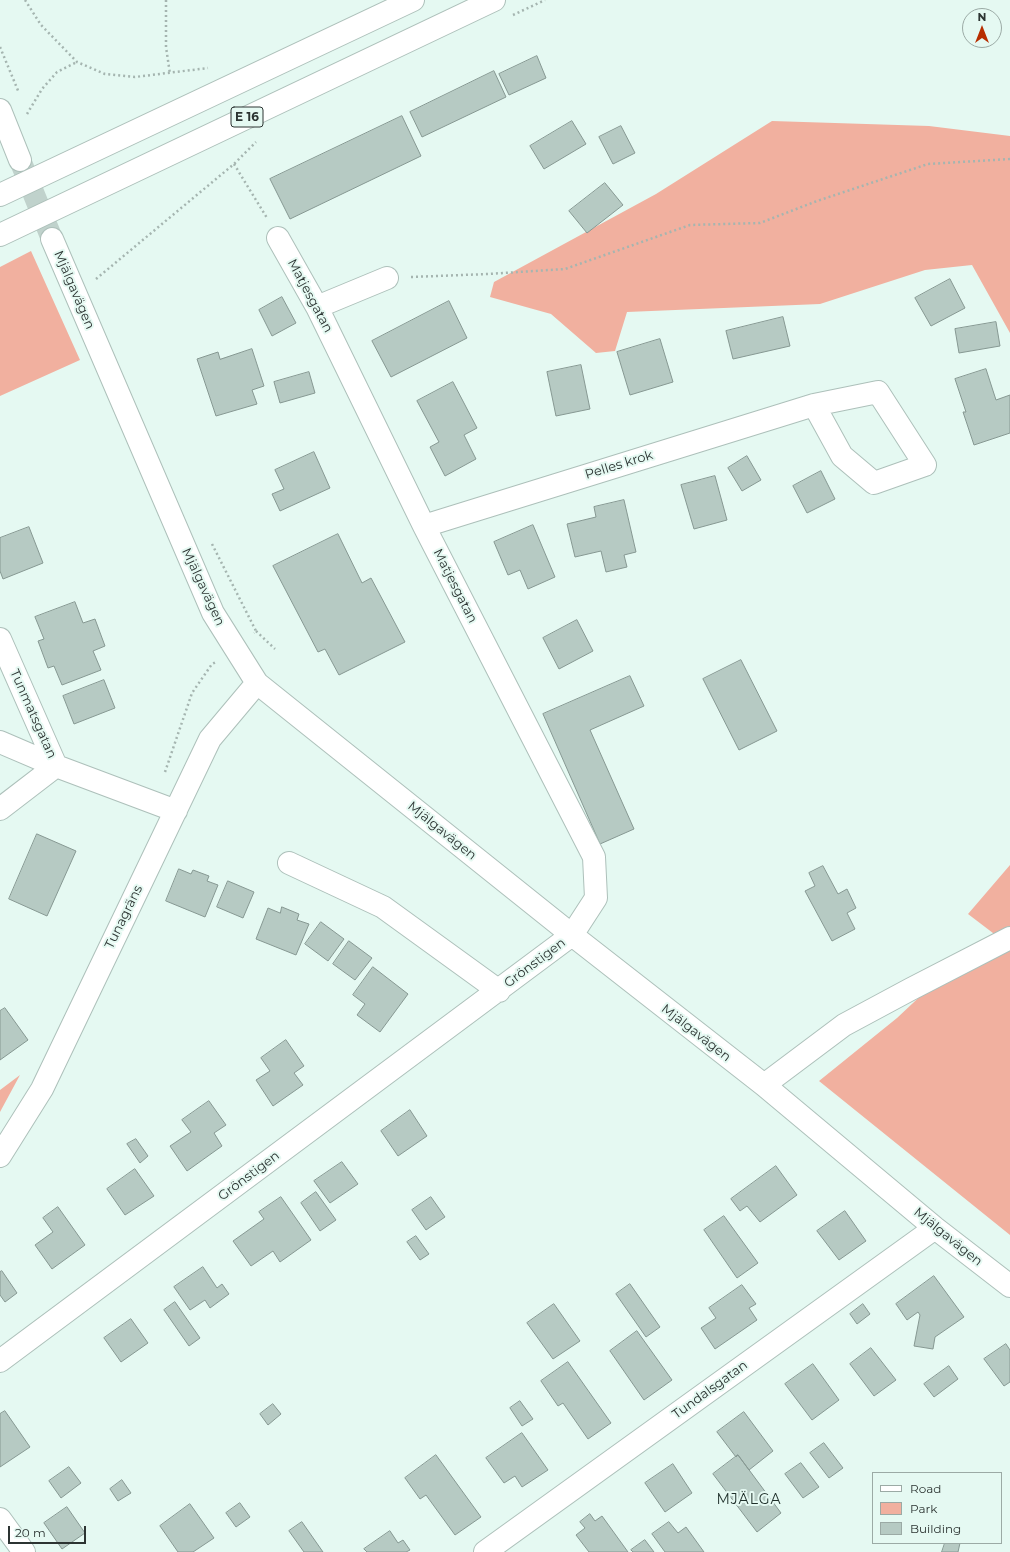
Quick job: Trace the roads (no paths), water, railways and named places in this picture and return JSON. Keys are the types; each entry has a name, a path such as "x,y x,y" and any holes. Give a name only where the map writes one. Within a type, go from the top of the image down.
{"main road":[{"name":"E 16","path":"0,194 413,0"},
{"name":"E 16","path":"0,235 494,0"},
{"path":"0,110 20,160"},
{"name":"Matjesgatan","path":"278,238 317,307 424,526 594,857 596,898 572,935"},
{"name":"Mjälgavägen","path":"52,239 213,613 257,683 572,935 764,1085 935,1228 1010,1286"},
{"path":"317,307 387,278"},
{"name":"Pelles krok","path":"424,526 814,405 878,392 925,465 874,483 842,456 814,405"},
{"name":"Tunmatsgatan","path":"0,639 56,766"},
{"name":"Tunagräns","path":"0,1156 42,1089 134,895 210,740 257,683"},
{"name":"Tunmatsgatan","path":"0,742 56,766 176,811"},
{"path":"0,809 56,766"},
{"name":"Grönstigen","path":"289,863 383,907 499,990"},
{"name":"Grönstigen","path":"0,1362 572,935"},
{"path":"764,1085 844,1025 1010,938"},
{"name":"Tundalsgatan","path":"485,1552 935,1228"},
{"path":"0,1519 24,1552"}],"tunnel":[{"path":"20,160 52,239"}],"district":[{"name":"MJÄLGA","path":"749,1500"}]}
